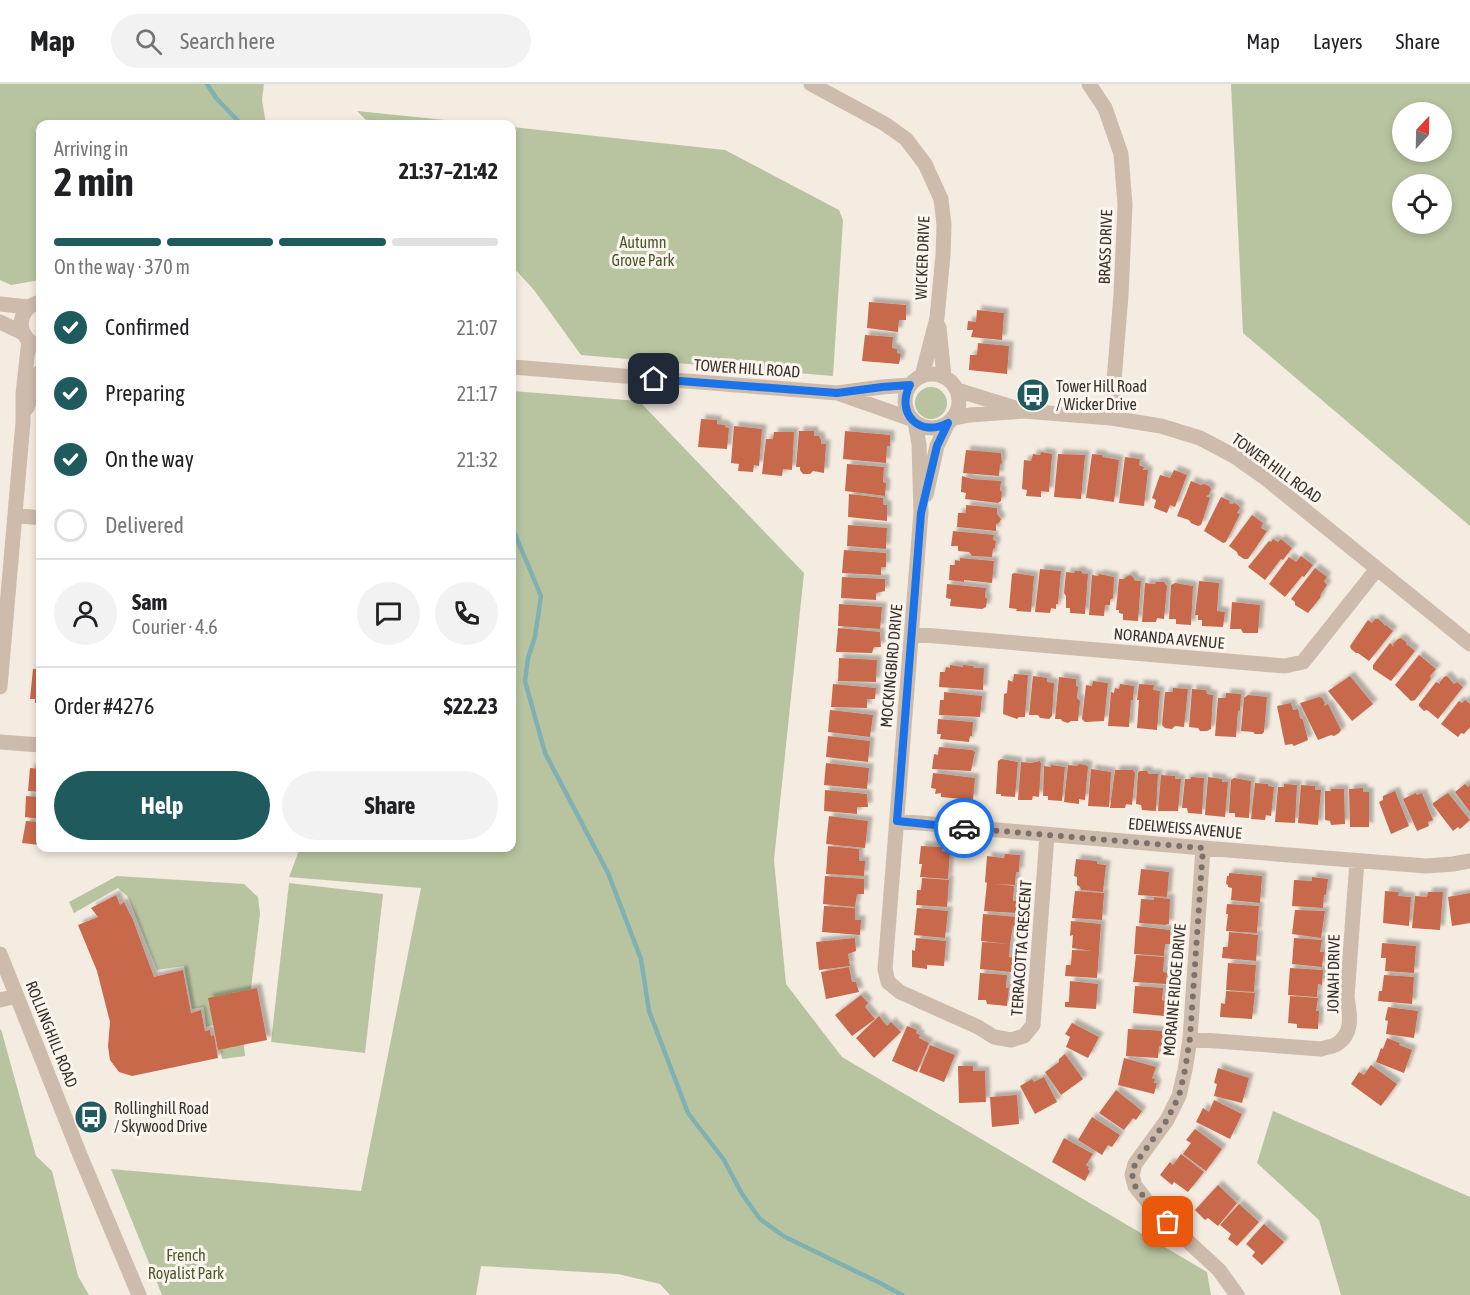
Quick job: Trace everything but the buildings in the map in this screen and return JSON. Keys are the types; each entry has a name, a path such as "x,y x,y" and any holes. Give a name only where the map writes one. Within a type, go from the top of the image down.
{"street":[{"name":"WICKER DRIVE","path":"811,84 885,124 906,139 926,164 941,199 944,225 938,318 944,377"},
{"name":"BRASS DRIVE","path":"1089,84 1105,108 1121,153 1125,205 1111,418"},
{"path":"0,304 34,304"},
{"path":"0,687 23,422 22,394 31,340 21,320 24,313 34,304"},
{"name":"WICKER DRIVE","path":"916,381 938,318"},
{"path":"0,322 31,340"},
{"name":"TOWER HILL ROAD","path":"516,367 837,393 916,381"},
{"path":"929,374 944,377 957,390 959,407 951,421 940,427 932,429 922,427 913,421 907,411 904,402 906,393 916,381 929,374"},
{"path":"23,422 36,384"},
{"name":"TOWER HILL ROAD","path":"957,390 1024,411"},
{"name":"TOWER HILL ROAD","path":"837,393 913,421"},
{"name":"TOWER HILL ROAD","path":"951,421 970,415 1024,411 1111,418 1161,426 1200,438 1234,456 1264,477 1470,644"},
{"name":"MOCKINGBIRD DRIVE","path":"897,821 921,513 919,444 913,421"},
{"name":"MOCKINGBIRD DRIVE","path":"921,513 937,446 951,421"},
{"path":"15,515 36,518"},
{"name":"NORANDA AVENUE","path":"912,634 1285,666 1295,665 1303,662 1377,569"},
{"path":"0,742 36,746"},
{"name":"EDELWEISS AVENUE","path":"897,821 1426,866 1470,861"},
{"name":"TERRACOTTA CRESCENT","path":"897,821 885,969 888,982 900,992 978,1027 994,1037 1011,1040 1024,1036 1033,1025 1047,835"},
{"name":"MORAINE RIDGE DRIVE","path":"1203,848 1190,1038 1185,1070 1179,1096 1167,1120 1135,1164 1132,1174 1135,1186 1154,1209 1219,1270 1237,1295"},
{"name":"JONAH DRIVE","path":"1190,1038 1321,1048 1336,1045 1346,1035 1350,1019 1347,997 1357,861"},
{"name":"ROLLINGHILL ROAD","path":"0,954 139,1295"},
{"path":"0,1000 17,996"}],"green space":[{"path":"0,84 264,84 262,100 265,120 36,120 36,281 11,285 0,280"},
{"path":"1231,84 1470,84 1470,526 1243,333"},
{"path":"357,111 445,120 366,120"},
{"name":"Autumn Grove Park","path":"516,127 725,150 839,210 843,220 833,376 581,355 534,290 516,270"},
{"path":"931,387 942,392 947,403 942,414 931,419 920,414 915,403 920,392"},
{"name":"French Royalist Park","path":"516,391 639,401 804,573 774,860 786,984 842,1057 1207,1272 1211,1295 670,1295 660,1284 618,1274 481,1266 476,1295 162,1295 111,1169 361,1191 421,888 289,877 298,852 516,852"},
{"path":"117,876 244,884 258,897 260,914 244,1046 245,1056 222,1059 216,1024 206,1027 204,1007 192,1009 184,966 157,970 128,897 118,888 74,913 69,902"},
{"path":"289,883 383,894 365,1053 271,1042"},
{"path":"1,1029 36,1156 52,1171 78,1276 89,1295 0,1295"},
{"path":"1273,1111 1470,1197 1470,1295 1341,1295 1319,1220 1257,1163"}],"waterway":[{"path":"207,84 216,98 237,120"},
{"path":"516,537 541,596 525,681 545,753 608,873 641,959 649,1011 688,1113 724,1160 742,1194 760,1219 785,1237 902,1295"}],"way so far":[{"path":"964,828 1203,848 1190,1038 1185,1070 1179,1096 1167,1120 1135,1164 1132,1174 1135,1186 1168,1222"}],"place":[{"name":"Tower Hill Road / Wicker Drive","path":"1033,395"},
{"name":"Rollinghill Road / Skywood Drive","path":"91,1117"}],"route":[{"path":"654,379 837,393 910,385 904,402 911,419 922,427 932,429 948,423 937,446 921,513 897,821 964,828"}]}
